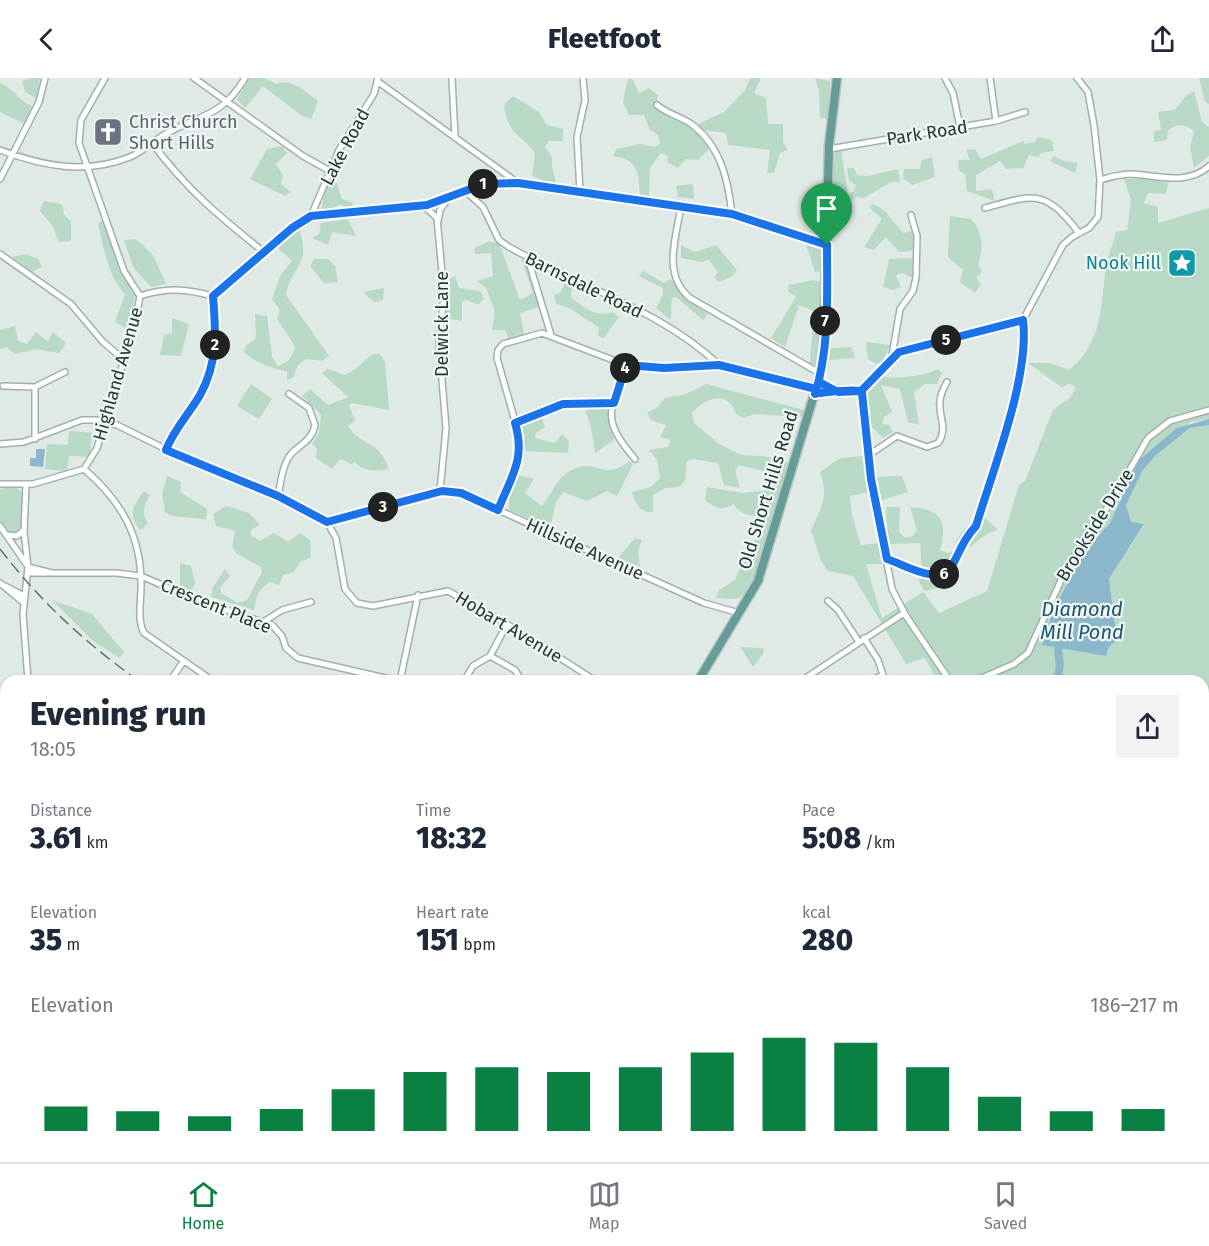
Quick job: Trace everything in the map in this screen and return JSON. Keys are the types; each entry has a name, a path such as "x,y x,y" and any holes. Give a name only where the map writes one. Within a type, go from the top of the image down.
{"main road":[{"name":"Old Short Hills Road","path":"702,675 753,592 764,564 818,385 824,355 829,149 837,78"}],"street":[{"path":"0,179 39,102 45,78"},
{"name":"Highland Avenue","path":"84,469 97,448 106,422 135,324 140,296 121,263 79,143 81,120 105,78"},
{"path":"195,78 230,101 280,140 330,171"},
{"path":"0,150 59,168 88,165 131,156 222,108 230,101 245,78"},
{"path":"452,78 455,137"},
{"path":"580,192 577,137 585,100 583,78"},
{"path":"945,78 953,93 960,127"},
{"path":"990,78 996,121"},
{"path":"887,559 930,575 940,576 948,572 963,539 976,526 1021,372 1025,337 1023,320 1064,245 1089,228 1098,217 1100,180 1088,92 1077,78"},
{"path":"378,79 518,183"},
{"name":"Lake Road","path":"311,216 339,150 374,94 378,79"},
{"path":"657,105 665,113 694,125 709,142 728,179 732,214"},
{"name":"Park Road","path":"829,149 996,121 1025,112"},
{"path":"152,143 179,178 202,202 265,254"},
{"path":"1100,180 1131,174 1178,178 1193,176 1209,166"},
{"path":"213,296 265,254 292,228 311,216 427,205 464,190 493,182 518,183 732,214 827,245"},
{"name":"Barnsdale Road","path":"464,190 487,213 499,240 528,258 640,310 681,334 719,365"},
{"path":"438,222 440,210 451,196"},
{"path":"985,208 1029,196 1037,197 1052,204 1066,215 1079,233"},
{"path":"417,205 432,211 438,222"},
{"path":"681,206 673,264 674,279 679,289 818,385 838,392"},
{"path":"892,356 900,309 913,291 915,282 917,236 911,215"},
{"name":"Delwick Lane","path":"438,222 444,294 439,344 446,428 440,491"},
{"path":"0,254 71,304 103,342 123,359"},
{"path":"528,258 551,335"},
{"path":"140,296 159,290 181,288 213,296"},
{"path":"166,450 173,433 199,396 210,371 216,339 213,296"},
{"path":"498,510 520,457 521,442 496,358 503,344 532,334 551,335 626,365 664,368 719,365 818,385 838,392 861,391 892,356 907,349 1023,320"},
{"path":"626,365 614,403 612,426 615,436 635,459"},
{"path":"3,386 35,387 65,372"},
{"path":"869,455 897,436 927,447 938,443 943,431 938,398 947,382"},
{"path":"35,387 35,439"},
{"path":"861,391 864,395 869,455 892,589 904,613 946,675"},
{"path":"278,496 285,464 291,454 310,438 315,425 309,408 289,394"},
{"path":"515,423 563,404 614,403"},
{"name":"Brookside Drive","path":"989,675 1014,664 1028,652 1062,578 1148,438 1170,421 1209,410"},
{"path":"0,444 35,439 82,420 106,422 166,450 278,496 327,522"},
{"path":"1,485 26,485 84,469 106,488 121,507 138,547 142,629 151,639 204,675"},
{"path":"26,485 24,530 28,570 24,603 28,675"},
{"name":"Hillside Avenue","path":"327,522 440,491 461,493 704,603 739,613"},
{"name":"Hobart Avenue","path":"327,522 336,538 345,589 357,603 373,606 448,591 507,624 587,675"},
{"path":"0,526 28,570"},
{"path":"6,534 17,536 24,530"},
{"name":"Crescent Place","path":"28,570 54,574 116,573 141,576 202,602 265,621 277,630 286,648 298,658 373,675"},
{"path":"2,584 24,596"},
{"path":"2,584 24,603"},
{"path":"400,675 418,596"},
{"path":"828,601 862,640 882,669 883,675"},
{"path":"265,621 282,610 311,602"},
{"path":"810,675 904,613"},
{"path":"467,675 472,666 490,656 507,624"},
{"path":"490,656 515,670 518,675"},
{"path":"174,675 183,662"}],"green space":[{"path":"40,78 36,98 25,92 22,81"},
{"path":"250,78 263,78 277,84 293,84 304,90 318,101 311,119 302,116 263,86 245,108 237,99"},
{"path":"628,78 633,80 639,93 649,88 658,95 655,108 662,113 681,119 711,147 698,160 686,159 678,168 667,162 668,156 661,153 650,168 649,196 640,194 637,173 632,164 613,156 616,149 640,144 654,147 660,144 658,135 650,130 644,115 629,115 623,102"},
{"path":"750,78 761,78 754,93 766,98 768,124 783,124 783,142 788,150 780,153 774,173 767,173 770,150 728,145 726,133 704,130 698,124 724,112 745,90"},
{"path":"815,78 830,81 829,120 820,117 819,90"},
{"path":"1199,78 1209,78 1209,104 1205,102"},
{"path":"0,83 32,106 25,124 0,112"},
{"path":"1194,91 1202,122 1209,127 1209,156 1194,168 1190,148 1194,131 1184,126 1177,126 1168,131 1167,140 1154,142 1154,131 1161,130 1158,112 1175,110 1186,96"},
{"path":"513,96 539,112 547,125 563,129 563,141 548,141 545,147 552,157 557,186 532,176 535,153 515,133 506,115 504,105"},
{"path":"1038,137 1052,140 1054,151 1041,153 1038,157 1029,155 1023,168 1006,169 1000,161 976,175 976,191 992,189 995,201 967,191 965,174 959,171 958,160 970,160 966,150 975,149 981,159 1023,141 1025,144 1034,142"},
{"path":"282,146 287,153 276,164 283,175 281,184 291,192 285,196 250,179 267,149"},
{"path":"841,150 848,194 854,191 856,185 849,181 847,168 854,168 857,175 867,176 898,169 900,182 891,182 864,198 832,201 835,151"},
{"path":"1054,156 1064,161 1078,163 1075,173 1050,161"},
{"path":"932,157 935,177 912,185 903,178 904,169 920,169 922,160"},
{"path":"1124,179 1147,179 1169,183 1165,194 1148,193 1144,203 1158,207 1158,223 1209,208 1209,419 1191,422 1139,460 1110,523 1087,548 1053,610 1042,644 1106,656 1109,647 1117,640 1109,579 1144,525 1131,522 1126,505 1143,470 1156,455 1190,428 1209,425 1209,675 934,675 925,658 906,664 853,576 828,571 821,561 811,530 823,502 824,488 820,472 840,458 865,456 869,492 850,496 852,515 861,545 882,543 886,564 866,564 882,618 923,592 939,613 987,591 1019,485 1025,481 1053,410 1071,397 1076,387 1070,384 1061,387 1028,363 1050,363 1069,370 1088,348 1098,324 1107,263 1116,232 1127,230 1131,200"},
{"path":"336,182 342,199 353,203 352,208 340,205 321,212 326,185"},
{"path":"693,184 694,199 678,197 676,186"},
{"path":"44,201 62,204 64,214 71,222 71,241 59,242 52,225 40,211"},
{"path":"874,204 885,211 903,233 912,231 914,245 911,251 899,252 886,237 874,250 864,247 882,219 869,207"},
{"path":"950,216 971,219 980,235 982,246 978,264 982,272 976,277 981,285 975,293 960,282 963,270 948,257"},
{"path":"348,219 356,236 332,232 328,245 312,238 319,234 321,223"},
{"path":"103,220 136,291 129,330 115,322 125,294 114,278 107,261 98,224"},
{"path":"298,226 302,239 302,257 286,295 329,356 322,361 306,359 298,365 293,378 287,380 287,371 264,365 244,352 246,346 256,338 255,314 267,316 272,357 278,366 290,359 293,353 295,346 277,319 280,310 272,299 280,276 292,261 277,247"},
{"path":"136,239 153,255 166,284 151,287 133,267 124,240"},
{"path":"488,242 499,243 520,300 533,293 521,259 528,260 539,307 520,313 524,334 509,341 505,330 492,330 495,311 486,288 477,281 493,276 491,253 475,254 474,248"},
{"path":"681,245 695,252 716,245 737,270 731,277 719,282 714,277 718,272 709,260 702,262 681,258"},
{"path":"806,245 823,250 822,271 815,272"},
{"path":"26,254 38,259 42,267 32,272 12,257"},
{"path":"912,258 913,278 902,273 896,275 901,287 893,290 883,287 889,259"},
{"path":"314,259 328,259 335,266 338,282 324,283 310,266"},
{"path":"643,271 664,283 671,279 680,294 708,314 703,320 676,297 672,298 670,320 656,308 663,295 663,288 639,276"},
{"path":"455,276 459,288 480,291 484,298 478,305 467,300 462,301 462,321 445,318 447,281"},
{"path":"814,280 821,282 821,325 817,365 810,364 812,310 799,305 785,347 771,338 796,297 788,291 789,285"},
{"path":"566,282 573,286 570,296 585,308 595,313 613,312 619,317 603,339 598,335 599,327 573,310 556,304 554,295 560,293"},
{"path":"384,288 383,300 374,302 363,292"},
{"path":"172,318 189,324 181,356 160,355 164,335 172,333"},
{"path":"15,326 18,341 27,344 36,332 48,342 53,332 66,343 59,353 36,349 15,354 6,347 0,349 0,330"},
{"path":"866,342 890,345 882,362 876,364 868,359"},
{"path":"851,347 855,358 829,360 830,348"},
{"path":"373,354 380,354 385,362 389,410 352,403 349,406 355,420 348,426 353,433 380,453 389,469 366,469 355,462 352,464 340,459 332,469 316,458 317,449 312,444 319,433 321,415 302,396 310,389 328,405 348,397 322,373 328,369 345,375"},
{"path":"938,369 942,373 937,384 925,384 914,392 919,425 908,422 900,389 881,385 892,412 884,417 882,424 889,425 893,432 883,438 869,424 868,388 878,377 916,376"},
{"path":"251,384 272,399 259,419 237,406"},
{"path":"706,384 804,410 803,417 754,414 744,418 736,414 728,401 716,398 703,403 692,413 694,423 719,444 741,455 763,456 787,461 777,511 757,572 742,596 729,599 715,598 719,590 735,580 746,553 761,531 763,517 743,513 734,504 726,508 713,505 705,500 707,487 742,493 770,490 775,474 739,465 735,470 740,488 724,485 718,463 692,459 687,461 685,480 680,487 665,488 653,495 653,512 641,509 632,492 651,487 660,478 657,460 649,450 668,447 671,440 660,437 666,425 651,420 647,413 658,407 665,398 684,395"},
{"path":"584,405 608,406 614,440 595,453 592,432"},
{"path":"541,416 545,427 536,433 535,438 555,443 562,434 569,441 568,453 526,451 519,425"},
{"path":"69,431 92,433 90,457 69,456 67,471 45,469 47,444 68,445"},
{"path":"630,461 633,464 617,496 607,491 587,501 563,492 556,502 550,528 509,510 509,494 518,475 534,479 525,493 542,506 557,483 568,472 586,466 612,470"},
{"path":"167,476 181,482 180,492 207,509 206,519 171,516 165,512 162,494"},
{"path":"902,476 908,492 882,500 877,477"},
{"path":"5,487 17,488 23,494 22,525 16,533 9,532 0,522 0,490"},
{"path":"144,491 150,495 144,512 148,523 141,530 134,520 133,510"},
{"path":"226,506 249,513 260,525 252,529 250,535 260,541 274,533 288,542 300,533 310,540 311,558 301,561 294,572 283,575 279,585 270,582 263,588 257,597 254,610 211,597 213,587 225,569 230,576 220,588 222,594 238,603 247,600 262,572 261,567 237,554 232,547 235,531 216,526 213,514"},
{"path":"886,507 900,507 899,532 905,538 913,536 917,530 910,507 929,510 935,514 940,518 943,531 940,550 948,553 954,550 958,538 965,529 985,518 998,530 988,533 970,547 959,546 947,569 937,572 930,571 922,569 920,543 888,544"},
{"path":"635,538 642,540 638,552 640,567 618,558"},
{"path":"180,563 191,566 195,583 191,591 180,586"},
{"path":"948,576 947,586 924,591 918,579"},
{"path":"52,600 92,614 124,652 120,658 93,641"},
{"path":"740,647 764,648 763,654 753,667"}],"water":[{"name":"Diamond Mill Pond","path":"1209,419 1209,425 1190,428 1156,455 1143,470 1126,505 1131,522 1144,524 1109,579 1117,640 1109,647 1106,656 1042,645 1053,610 1087,548 1110,523 1139,460 1177,428"},
{"path":"36,449 45,449 43,467 30,466 30,458 36,458"}],"waterway":[{"path":"1059,675 1060,640"}],"railway":[{"path":"0,549 47,604 100,652 131,675"}],"place":[{"name":"Christ Church Short Hills","path":"108,132"},
{"name":"Nook Hill","path":"1182,263"}],"route":[{"path":"827,245 732,214 518,183 484,184 427,205 311,216 292,228 265,254 213,296 216,339 210,371 199,396 173,433 166,450 278,496 327,522 442,491 461,493 498,510 520,457 521,442 515,423 563,404 614,403 626,365 664,368 719,365 816,389 819,382 838,392 861,391 892,356 899,352 1023,320 1025,337 1021,372 976,526 963,539 948,572 940,576 930,575 887,559 871,479 864,395 861,391 858,390 838,392 818,393 815,394 816,389 821,374 824,355 827,245"}]}
